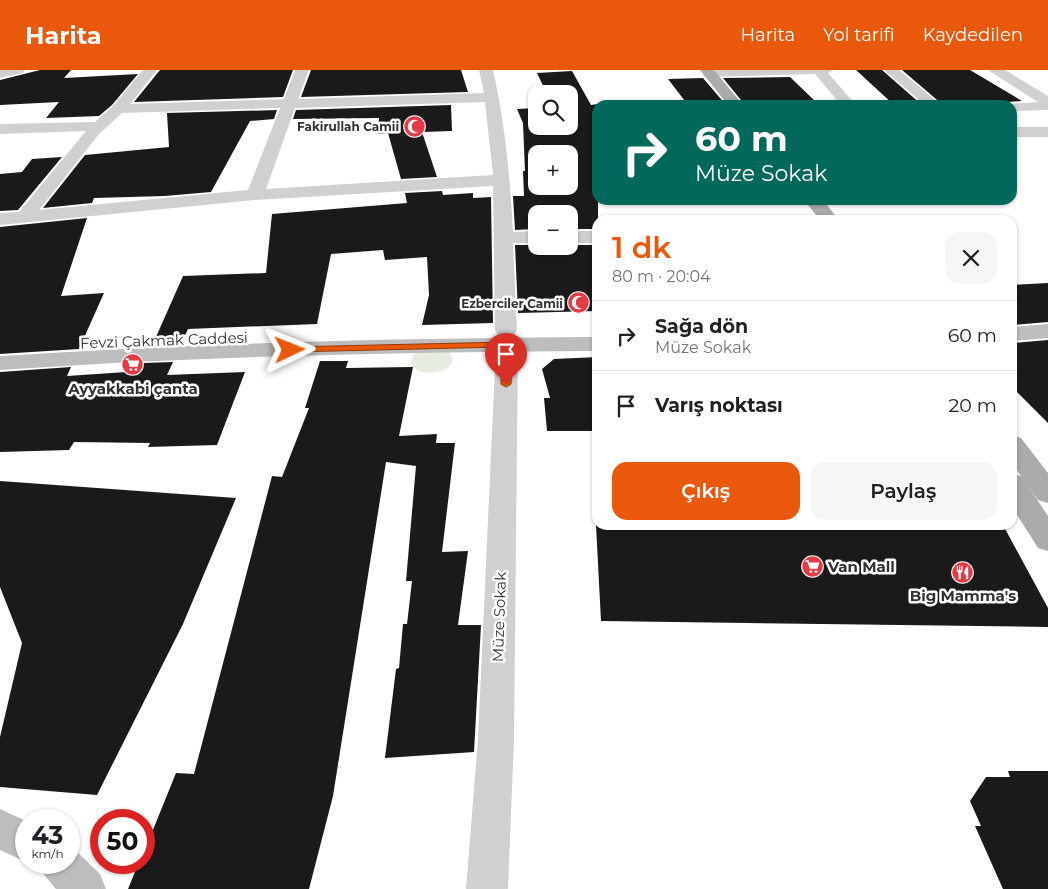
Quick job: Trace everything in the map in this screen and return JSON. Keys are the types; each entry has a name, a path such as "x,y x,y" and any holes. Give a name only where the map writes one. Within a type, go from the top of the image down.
{"main road":[{"path":"694,70 717,100"},
{"path":"709,72 732,100"},
{"path":"799,205 807,215"},
{"path":"817,205 826,215"},
{"path":"1017,317 1048,314"},
{"name":"Fevzi Çakmak Caddesi","path":"0,363 88,357 406,345 592,329"},
{"path":"1017,334 1048,331"},
{"name":"Fevzi Çakmak Caddesi","path":"0,348 85,342 506,337 592,344"},
{"path":"1017,451 1048,493"},
{"path":"1017,491 1048,540"},
{"path":"0,829 15,836"},
{"path":"71,874 85,889"}],"street":[{"path":"0,74 18,70"},
{"path":"24,217 99,126 118,109 150,70"},
{"path":"255,195 302,70"},
{"name":"Müze Sokak","path":"486,70 492,97 502,180 506,337 496,739 487,889"},
{"path":"818,70 845,100"},
{"path":"709,72 826,70"},
{"path":"892,70 928,100"},
{"path":"995,70 1048,102"},
{"path":"118,109 492,97"},
{"path":"1017,107 1048,106"},
{"path":"0,129 99,126"},
{"path":"1017,132 1048,132"},
{"path":"0,220 255,195 502,180"},
{"path":"578,237 592,237"},
{"path":"503,238 528,238"}],"shaded area":[{"path":"418,352 449,352 453,359 448,368 439,372 418,371 411,364 413,355"}],"building":[{"path":"40,70 71,70 64,78 138,74 112,105 99,116 46,118 59,102 0,105 0,80"},
{"path":"160,70 293,70 283,97 134,102"},
{"path":"311,70 461,70 468,92 301,97"},
{"path":"856,70 882,70 916,100 889,100"},
{"path":"902,70 970,70 1022,101 1017,100 937,100"},
{"path":"572,71 592,105 592,205 598,205 598,215 592,215 592,229 578,229 578,205 528,205 528,229 515,230 513,196 524,196 523,171 525,171 523,123 517,109 528,108 528,135 578,135 578,85 543,85 537,73"},
{"path":"790,77 814,100 741,100 723,78"},
{"path":"703,78 722,100 684,100 668,79"},
{"path":"451,105 452,131 422,132 437,177 401,179 388,133 378,134 379,118 293,119 296,110"},
{"path":"277,110 274,119 250,121 211,192 165,196 94,198 92,203 43,208 85,155 169,147 167,113"},
{"path":"62,157 18,210 0,211 0,174 22,172 32,159"},
{"path":"442,191 443,195 473,193 473,198 491,197 493,323 422,325 429,295 427,257 385,260 383,250 331,254 317,324 188,329 181,344 152,346 183,276 266,273 272,214 407,203 405,193"},
{"path":"87,218 61,296 104,293 79,349 0,354 0,227"},
{"path":"515,245 528,245 528,255 578,255 578,245 592,245 592,311 518,313"},
{"path":"1048,283 1048,322 1017,325 1017,285"},
{"path":"1048,340 1048,423 1017,392 1017,343"},
{"path":"592,357 592,431 547,431 544,398 550,398 542,369 554,359"},
{"path":"320,361 348,361 346,368 413,367 399,436 437,434 436,443 455,443 442,552 468,551 458,625 481,625 474,752 385,758 396,669 399,668 403,624 407,624 412,581 406,581 416,466 386,462 333,796 309,889 128,889 134,874 155,874 155,825 176,773 194,774 272,476 282,477 309,408 305,408"},
{"path":"173,362 167,375 245,372 217,445 148,447 150,443 74,442 69,450 0,452 0,372 71,367 67,376 141,371 144,363"},
{"path":"0,481 236,498 183,624 97,795 0,787 0,737 22,643 0,587"},
{"name":"Van Mall","path":"596,530 1006,530 1048,608 1048,627 601,621"},
{"path":"1008,771 1048,771 1048,889 1003,889 975,826 981,826 970,801 986,777 1010,777"}],"place":[{"name":"Fakirullah Camii","path":"415,126"},
{"name":"Ezberciler Camii","path":"579,303"},
{"name":"Ayyakkabi çanta","path":"133,365"},
{"name":"Van Mall","path":"812,566"},
{"name":"Big Mamma's","path":"963,572"}],"route":[{"path":"290,350 406,345 507,344 506,384"}]}
